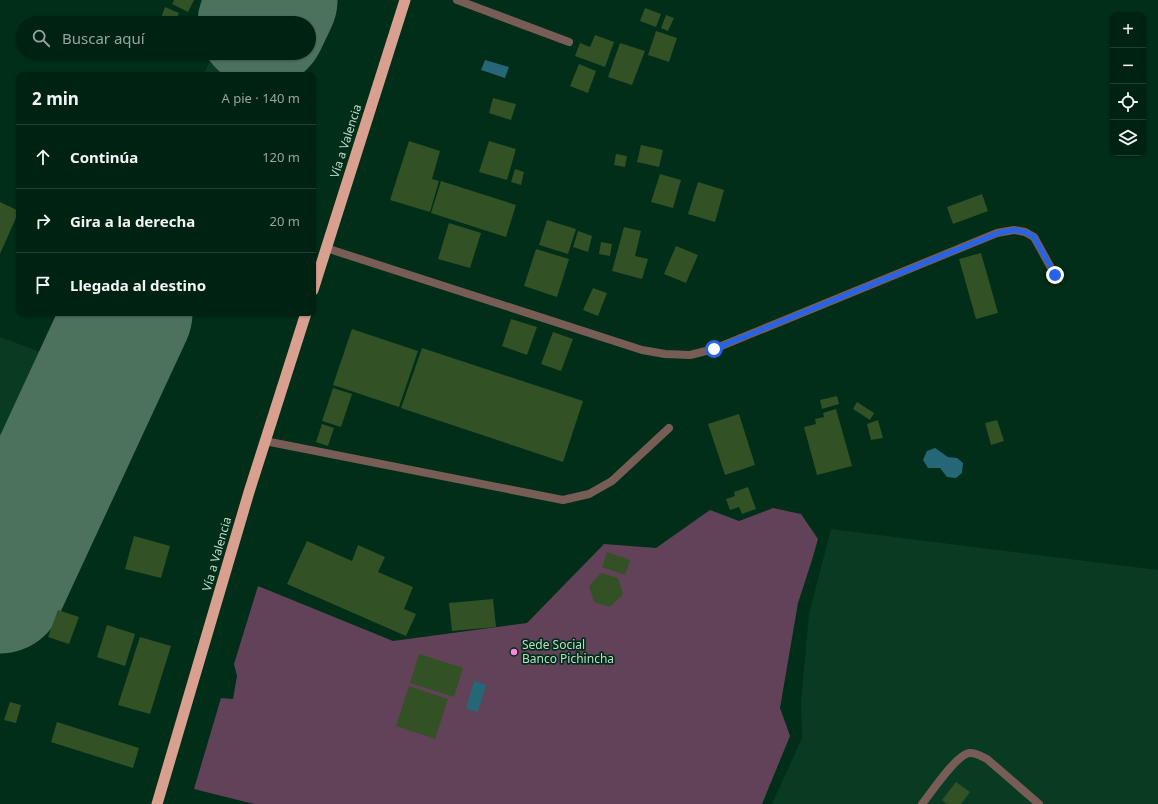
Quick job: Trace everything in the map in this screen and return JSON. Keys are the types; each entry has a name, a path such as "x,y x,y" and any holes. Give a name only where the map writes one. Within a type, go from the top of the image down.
{"highway":[{"name":"Vía a Valencia","path":"316,280 405,0"},
{"name":"Vía a Valencia","path":"157,804 249,492 305,316"}],"street":[{"path":"457,0 569,42"},
{"path":"326,248 642,350 665,354 690,355 714,349 998,233 1014,230 1025,232 1034,237 1055,275"},
{"path":"265,441 563,500 589,494 612,481 669,428"},
{"path":"922,804 961,756 970,753 987,759 1039,804"}],"shaded area":[{"path":"241,0 297,0 290,16 233,16"},
{"path":"210,60 270,60 264,72 204,72"},
{"path":"80,316 153,316 0,648 0,337 59,359"},
{"name":"Sede Social Banco Pichincha","path":"773,508 801,514 818,539 798,603 780,708 790,736 762,804 254,804 194,789 221,698 233,699 237,676 234,664 258,586 393,641 527,623 604,544 656,548 710,510 739,521"},
{"path":"831,529 1158,570 1158,804 772,804 802,738 801,702 809,614"}],"water":[{"path":"485,60 509,67 505,78 481,70"},
{"path":"935,448 948,457 957,458 963,463 962,473 956,478 947,477 940,468 928,468 923,460 927,451"},
{"path":"474,681 486,685 478,712 466,709"}],"building":[{"path":"174,0 194,0 188,12 172,4"},
{"path":"165,7 179,13 178,16 162,16"},
{"path":"645,8 661,14 656,27 640,21"},
{"path":"666,15 674,18 668,31 661,28"},
{"path":"656,31 677,38 669,62 648,55"},
{"path":"595,35 614,42 605,67 575,56 580,43 590,47"},
{"path":"620,43 645,51 632,85 608,77"},
{"path":"579,64 596,71 588,93 570,86"},
{"path":"493,98 516,104 511,120 489,113"},
{"path":"409,141 440,151 432,179 439,181 430,212 390,200"},
{"path":"489,141 516,149 507,180 479,172"},
{"path":"641,145 663,150 659,167 637,162"},
{"path":"616,154 627,156 625,167 614,165"},
{"path":"515,169 524,172 521,185 511,182"},
{"path":"660,174 681,180 673,208 651,202"},
{"path":"441,181 516,205 506,237 431,213"},
{"path":"698,182 724,190 715,222 688,214"},
{"path":"982,194 988,211 953,224 947,207"},
{"path":"0,202 16,210 16,218 0,254"},
{"path":"547,220 576,229 568,254 539,245"},
{"path":"449,223 481,233 470,268 438,259"},
{"path":"624,227 641,231 635,256 648,259 642,279 612,271"},
{"path":"578,231 592,236 588,252 573,247"},
{"path":"601,242 612,244 610,256 599,254"},
{"path":"676,246 698,255 686,283 664,274"},
{"path":"536,249 569,259 557,297 524,286"},
{"path":"981,253 998,313 976,319 959,259"},
{"path":"593,288 607,293 598,316 583,310"},
{"path":"511,319 537,327 527,355 502,346"},
{"path":"352,329 418,351 399,407 333,385"},
{"path":"553,332 573,339 561,371 541,364"},
{"path":"422,348 583,401 563,462 401,408"},
{"path":"333,388 352,394 341,427 322,421"},
{"path":"837,396 839,404 822,409 820,400"},
{"path":"857,402 874,413 870,420 853,409"},
{"path":"836,409 852,466 817,475 804,427 816,424 815,419 824,417 823,413"},
{"path":"739,414 755,465 725,475 708,424"},
{"path":"878,420 883,438 871,440 867,424"},
{"path":"997,420 1004,441 991,445 985,423"},
{"path":"322,424 334,428 328,446 316,442"},
{"path":"748,487 756,509 742,514 739,507 730,510 726,499 735,496 734,492"},
{"path":"134,536 170,546 161,578 125,569"},
{"path":"307,541 352,561 358,545 385,557 378,572 413,587 404,609 416,614 406,636 287,584"},
{"path":"607,552 630,560 625,575 602,567"},
{"path":"601,573 618,578 623,594 610,607 594,602 589,586"},
{"path":"493,599 496,627 452,631 449,603"},
{"path":"58,610 79,617 69,644 48,637"},
{"path":"107,625 135,634 125,666 97,657"},
{"path":"140,637 171,646 150,714 118,705"},
{"path":"419,654 463,668 454,697 410,683"},
{"path":"409,686 448,699 435,739 396,726"},
{"path":"10,702 21,705 16,723 4,720"},
{"path":"57,722 139,748 133,768 51,742"},
{"path":"956,782 970,792 961,804 947,804 942,800"}],"runway":[{"path":"265,16 273,0"},
{"path":"0,589 127,316"}],"place":[{"name":"Sede Social Banco Pichincha","path":"514,652"}],"route":[{"path":"714,349 998,233 1014,230 1025,232 1034,237 1055,275"}]}
